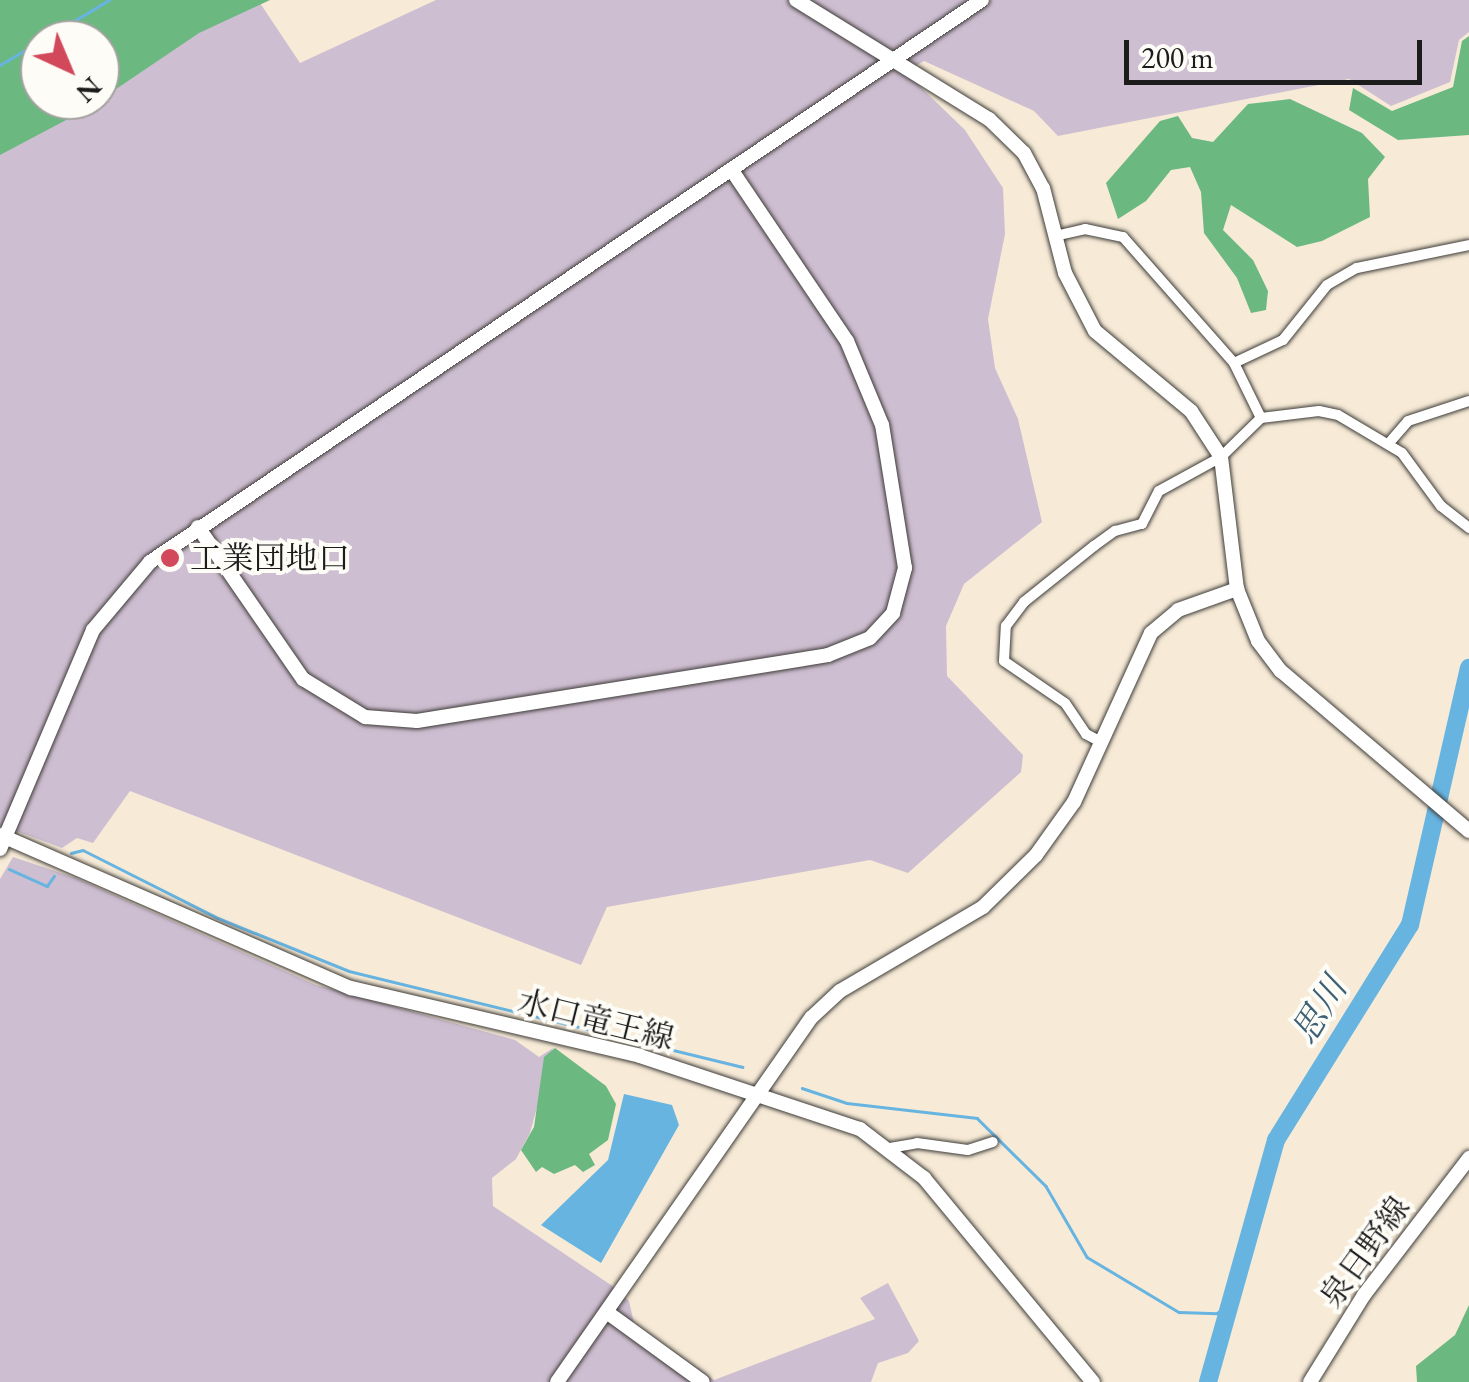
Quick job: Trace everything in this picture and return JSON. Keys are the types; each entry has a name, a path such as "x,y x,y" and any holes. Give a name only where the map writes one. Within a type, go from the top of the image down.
{"street":[{"path":"796,0 989,118 1024,153 1095,331 1191,411 1221,456 1237,589 1247,620 1281,670 1469,831"},
{"path":"2,840 93,630 130,581 198,527 982,0"},
{"path":"198,527 303,679 365,717 417,721 828,655 870,638 893,613 904,568 882,425 847,341 731,168"},
{"path":"1055,236 1085,229 1123,237 1234,363 1261,418"},
{"path":"1234,363 1283,340 1327,285 1357,268 1469,244"},
{"path":"1389,443 1408,421 1469,402"},
{"path":"1101,742 1086,734 1065,703 1004,662 1006,626 1024,602 1094,546 1146,520 1148,503 1159,491 1221,456 1261,418 1319,410 1389,443 1441,506 1469,528"},
{"path":"557,1382 812,1017 840,991 942,936 1036,855 1074,802 1150,632 1178,610 1237,589"},
{"name":"水口竜王線","path":"2,840 351,988 640,1056 860,1129 890,1148 924,1178 1093,1382"},
{"path":"890,1148 916,1143 968,1150 993,1142"},
{"name":"泉日野線","path":"1310,1382 1373,1283 1469,1158"},
{"path":"608,1313 703,1382"}],"shaded area":[{"path":"258,0 300,63 436,0 1469,0 1469,32 1459,40 1450,82 1391,106 1349,79 1058,136 1034,111 924,61 905,72 965,130 1003,188 1005,234 988,319 995,368 1018,419 1042,522 964,584 946,626 947,676 1023,755 1021,772 908,873 870,860 607,907 581,965 130,791 93,843 77,838 62,848 0,825 0,129 31,120 120,120 120,59"},
{"path":"13,857 76,878 316,985 515,1040 539,1057 553,1048 530,1133 516,1159 492,1178 493,1206 611,1285 629,1301 634,1323 714,1380 875,1319 860,1298 888,1283 919,1341 908,1353 878,1363 871,1382 0,1382 0,879"}],"green space":[{"path":"0,0 270,0 199,33 120,86 120,20 20,20 20,120 66,120 0,155"},
{"path":"1469,36 1469,135 1398,140 1349,110 1353,88 1392,111 1453,87 1462,41"},
{"path":"1290,99 1362,133 1385,157 1368,179 1370,217 1322,241 1297,247 1231,205 1223,230 1253,260 1268,291 1266,310 1251,313 1237,278 1204,233 1201,192 1190,167 1171,170 1146,201 1118,219 1106,183 1160,121 1178,116 1192,138 1213,142 1248,104"},
{"path":"555,1048 606,1086 616,1104 608,1140 589,1154 595,1165 583,1172 575,1165 554,1174 542,1167 536,1172 521,1150 534,1127 544,1057"},
{"path":"1469,1305 1469,1382 1417,1382 1416,1366 1455,1335"}],"water":[{"path":"624,1094 672,1105 679,1125 601,1263 541,1225 608,1160"}],"waterway":[{"path":"0,65 109,0"},
{"name":"思川","path":"1208,1382 1276,1140 1410,925 1469,668"},
{"path":"71,853 83,850 218,918 349,971 742,1067"},
{"path":"9,869 47,886 54,876"},
{"path":"802,1088 847,1103 977,1118 1046,1186 1087,1257 1179,1312 1217,1313 1229,1304"}],"place":[{"name":"工業団地口","path":"170,558"}]}
